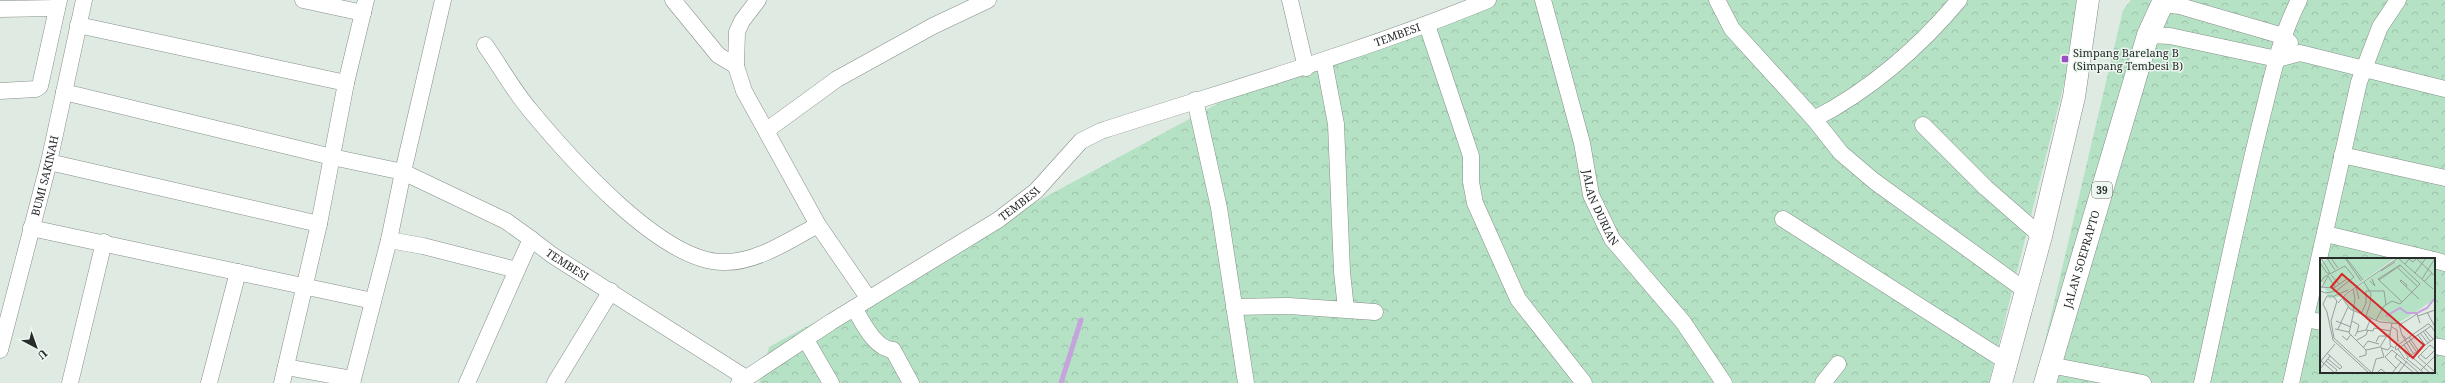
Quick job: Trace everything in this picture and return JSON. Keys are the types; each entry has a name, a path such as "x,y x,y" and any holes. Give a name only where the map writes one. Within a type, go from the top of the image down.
{"highway":[{"path":"2002,383 2041,236 2074,97 2088,0"},
{"name":"JALAN SOEPRAPTO","path":"2048,374 2148,36 2163,2"}],"street":[{"name":"BUMI SAKINAH","path":"0,350 49,162 84,0"},
{"path":"282,383 319,224 346,84 364,7 303,0"},
{"path":"286,367 353,381 373,301 395,241 403,172 443,0"},
{"path":"673,0 718,56 736,66"},
{"path":"758,0 742,21 737,32 736,66 744,90 818,225 869,299"},
{"path":"766,130 837,79 933,26 988,0"},
{"path":"1290,0 1306,68"},
{"name":"TEMBESI","path":"64,92 332,157 403,172 506,221 552,255 611,291 742,380 1019,205 1036,191 1082,141 1101,131 1195,100 1306,68 1427,25 1488,0"},
{"name":"JALAN DURIAN","path":"1543,0 1582,142 1591,195 1612,239 1683,322 1724,383"},
{"path":"1717,0 1732,29 1814,119 1841,153 1874,181 2026,291"},
{"path":"1814,119 1848,99 1882,74 1923,39 1959,0"},
{"path":"2202,383 2251,162 2277,59 2283,36 2299,0"},
{"path":"2320,258 2342,155 2363,68 2380,27 2398,0"},
{"path":"2163,2 2283,36 2300,53"},
{"path":"0,8 58,4 42,83 39,88 0,90"},
{"path":"78,25 346,84"},
{"path":"1427,25 1471,156 1471,182 1474,203 1518,299 1584,383"},
{"path":"2148,36 2170,36 2277,59 2300,53 2445,89"},
{"path":"485,45 529,109 614,201 677,249 704,261 744,261 818,225"},
{"path":"1324,61 1336,124 1342,272 1346,309"},
{"path":"1195,100 1218,208 1246,383"},
{"path":"1923,125 1986,188 2041,236"},
{"path":"2342,155 2445,178"},
{"path":"49,162 319,224"},
{"path":"1783,219 2007,362"},
{"path":"31,228 104,242 373,301"},
{"path":"2326,234 2426,258"},
{"path":"467,383 531,239"},
{"path":"395,241 423,246 517,270"},
{"path":"70,383 104,242"},
{"path":"2291,383 2320,258"},
{"path":"2435,260 2445,263"},
{"path":"209,383 238,272"},
{"path":"555,383 611,291"},
{"path":"1234,307 1289,306 1375,312"},
{"path":"854,308 878,343 885,349 893,350 898,354 911,383"},
{"path":"2305,319 2320,322"},
{"path":"806,340 831,383"},
{"path":"2435,346 2445,348"},
{"path":"1823,383 1838,364"},
{"path":"2048,374 2143,383"}],"green space":[{"path":"1473,0 2085,0 1989,383 759,383 769,347 1298,60"},
{"path":"2131,0 2445,0 2445,383 2035,383 2123,10"}],"waterway":[{"path":"1061,383 1081,320"}],"place":[{"name":"Simpang Barelang B (Simpang Tembesi B)","path":"2065,59"}]}
